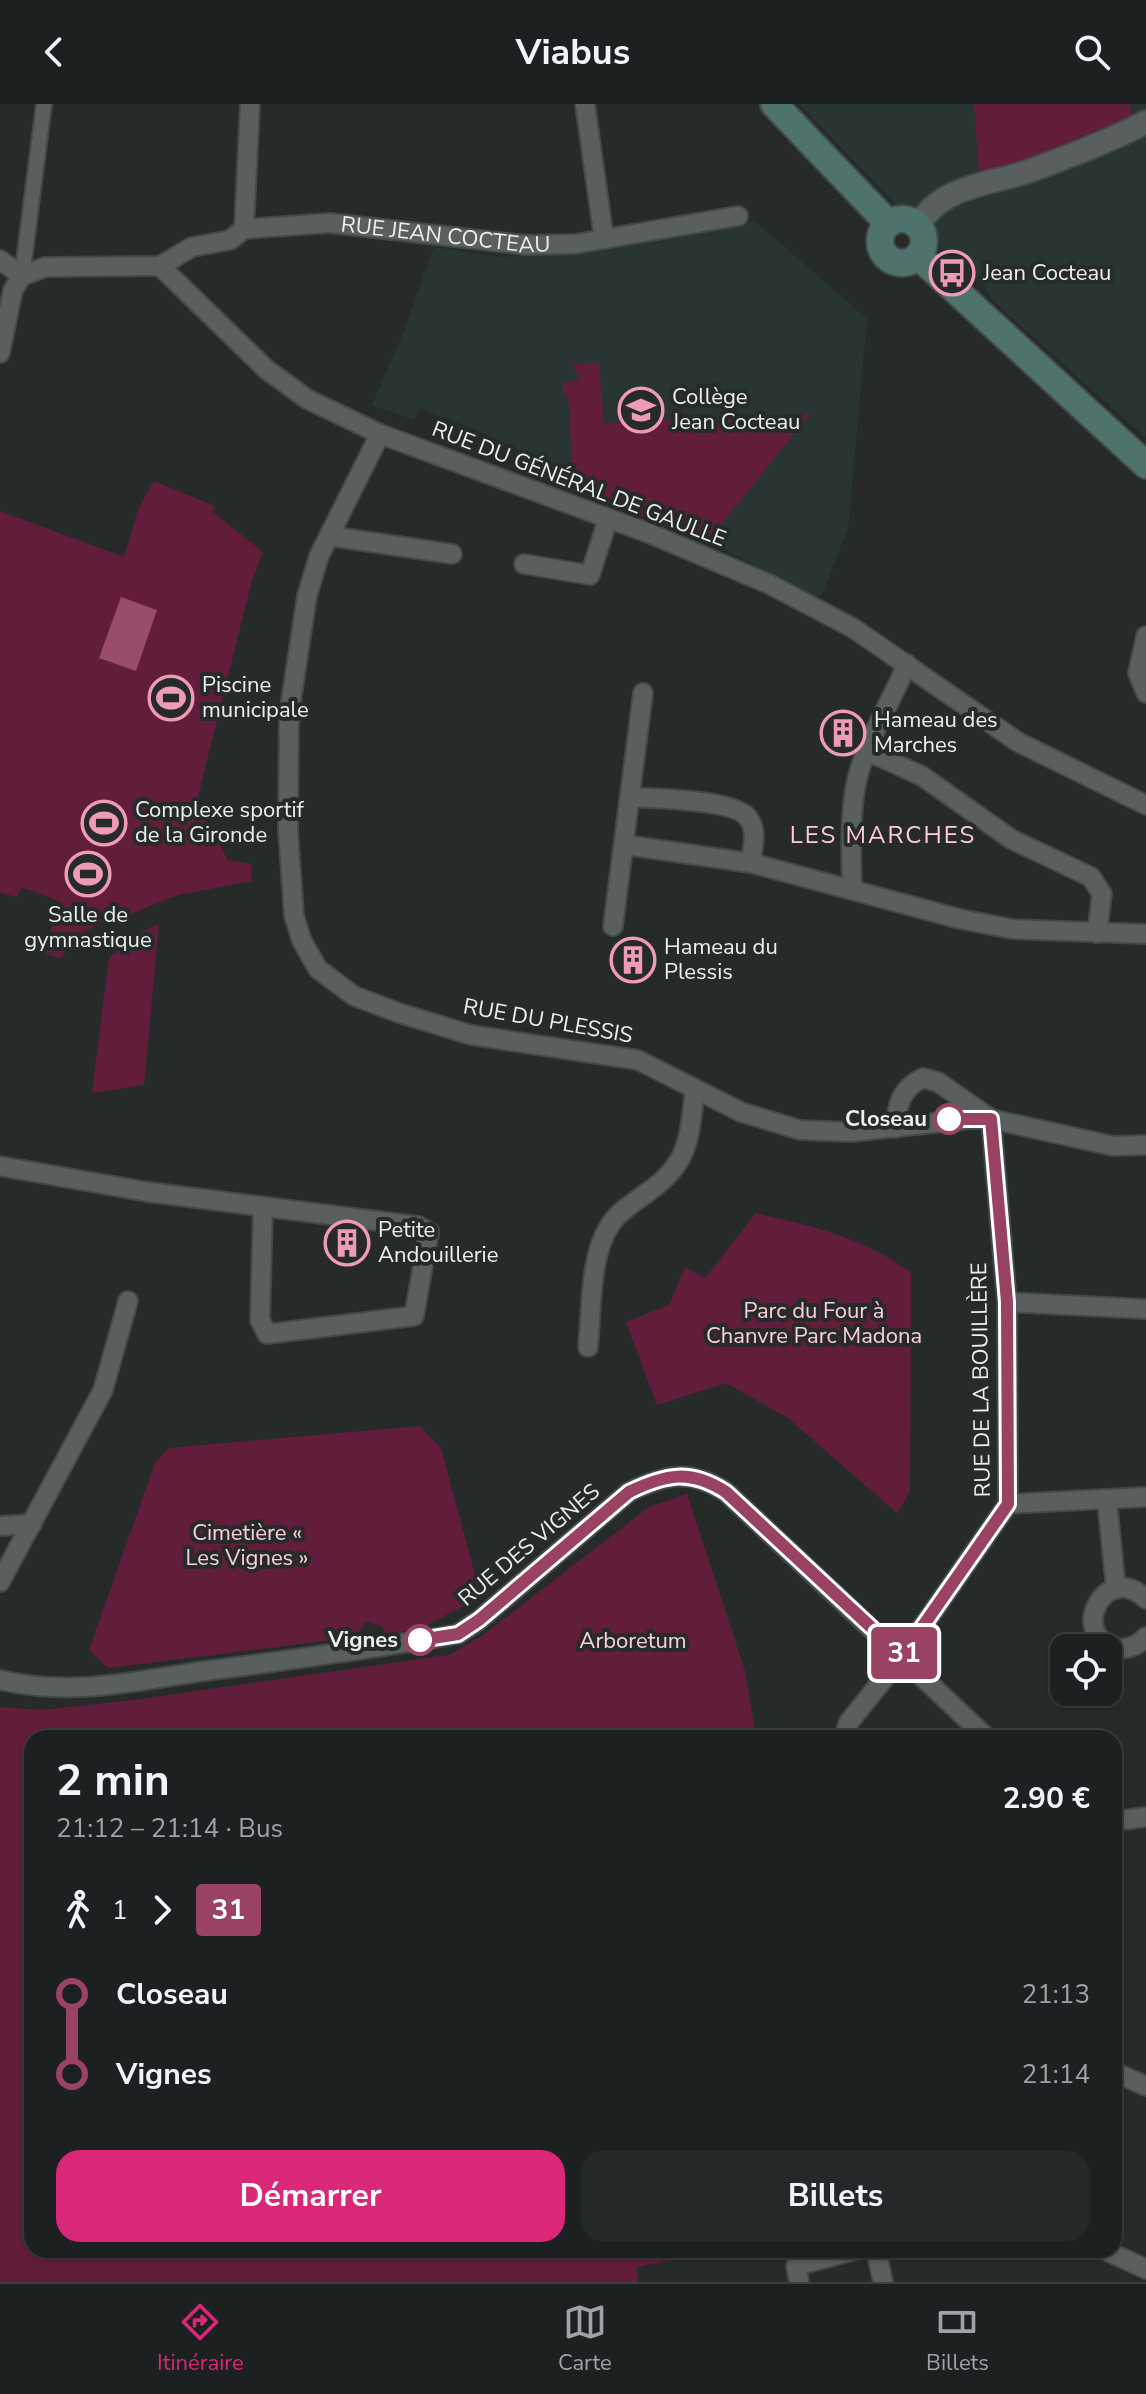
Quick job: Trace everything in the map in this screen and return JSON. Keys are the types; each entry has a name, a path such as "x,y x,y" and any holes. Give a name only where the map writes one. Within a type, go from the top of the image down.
{"main road":[{"path":"774,104 888,223"},
{"path":"904,219 918,226 924,245 918,256 900,264 886,257 880,238 888,223 904,219"},
{"path":"918,256 1146,465"}],"street":[{"path":"0,353 13,290 22,276 44,104"},
{"path":"244,229 249,198 250,104"},
{"path":"585,104 604,239"},
{"path":"918,226 942,199 977,184 1028,172 1146,122"},
{"name":"RUE JEAN COCTEAU","path":"160,266 192,247 230,240 244,229 330,223 526,245 604,239 738,216"},
{"path":"0,260 22,276"},
{"path":"22,276 45,267 160,266"},
{"name":"RUE DU GÉNÉRAL DE GAULLE","path":"160,266 233,333 266,369 307,399 380,434 608,519 769,584 853,628 1018,742 1146,805"},
{"name":"RUE DU PLESSIS","path":"380,434 329,536 307,596 289,714 287,767 294,916 302,941 318,969 354,996 428,1022 471,1035 638,1060 765,1122 800,1130 851,1132 949,1119 991,1119 1113,1146 1146,1145"},
{"path":"524,564 590,575 608,519"},
{"path":"329,536 452,554"},
{"path":"1146,636 1138,673 1146,693"},
{"path":"852,888 851,837 856,788 867,751 907,664"},
{"path":"613,926 626,845 643,693"},
{"path":"867,751 922,776 1011,839 1091,877 1102,894 1097,933"},
{"path":"632,797 739,810 749,817 754,831 751,863"},
{"path":"626,845 751,863 960,919 1012,929 1146,934"},
{"name":"RUE DU PLESSIS","path":"895,1128 902,1094 923,1078 938,1082 991,1119"},
{"path":"588,1347 599,1253 610,1224 665,1181 680,1163 689,1140 695,1090"},
{"name":"RUE DE LA BOUILLÈRE","path":"846,1730 849,1722 902,1656 1008,1504 1007,1302 991,1119"},
{"path":"0,1166 263,1208 418,1226 429,1232 414,1316 267,1334 260,1320 263,1208"},
{"path":"0,1582 103,1390 128,1301"},
{"path":"1007,1302 1146,1309"},
{"name":"RUE DES VIGNES","path":"0,1680 31,1687 77,1690 304,1660 458,1634 479,1620 629,1492 658,1478 703,1477 726,1492 979,1730"},
{"path":"1008,1504 1146,1497"},
{"path":"1107,1501 1116,1589"},
{"path":"0,1526 32,1524"},
{"path":"1146,1599 1135,1590 1116,1589 1106,1593 1095,1607 1093,1618 1097,1634 1104,1642 1126,1648 1146,1637"},
{"path":"1122,1820 1146,1817"},
{"path":"1122,2076 1146,2086"},
{"path":"799,2282 796,2266 826,2258"},
{"path":"878,2258 883,2282"},
{"path":"1122,2258 1146,2269"}],"shaded area":[{"path":"799,104 1146,104 1146,438 992,300 984,286 921,230"},
{"name":"Collège Jean Cocteau","path":"755,221 867,319 848,528 822,595 812,597 722,548 576,491 581,479 476,430 419,408 414,420 372,405 402,336 434,247 501,257 600,251"},
{"path":"121,597 157,610 136,671 99,658"}],"green space":[{"path":"974,104 1130,104 1132,122 1098,137 1089,133 1077,138 1075,146 1036,159 979,171"},
{"path":"599,363 604,423 810,414 707,542 576,491 581,480 569,475 572,461 568,395 563,395 563,382 580,380 573,364"},
{"path":"154,481 215,506 213,512 263,552 252,580 194,813 205,818 228,860 251,864 252,881 178,895 120,918 111,915 109,919 72,938 61,959 44,953 59,901 21,887 17,897 0,893 0,511 124,557 139,507"},
{"path":"159,924 144,1085 92,1093 109,958 143,931"},
{"name":"Parc du Four à Chanvre Parc Madona","path":"756,1213 856,1241 911,1273 910,1492 897,1513 788,1418 726,1383 657,1405 626,1322 669,1305 685,1267 705,1278"},
{"name":"Cimetière « Les Vignes »","path":"420,1426 441,1448 481,1597 425,1626 388,1635 381,1626 366,1622 355,1637 108,1668 89,1650 155,1463 169,1448"},
{"name":"Arboretum","path":"687,1494 745,1671 755,1730 24,1730 24,2258 681,2258 637,2267 638,2282 0,2282 0,1707 41,1710 134,1700 449,1655 483,1635 649,1507"}],"bus line":[{"name":"31","path":"420,1640 458,1634 479,1620 629,1492 658,1478 703,1477 726,1492 902,1656 1003,1516 1008,1504 1007,1302 991,1119 949,1119"}],"place":[{"name":"Jean Cocteau","path":"952,273"},
{"name":"Collège Jean Cocteau","path":"641,410"},
{"name":"Piscine municipale","path":"171,698"},
{"name":"Hameau des Marches","path":"843,733"},
{"name":"Complexe sportif de la Gironde","path":"104,823"},
{"name":"Salle de gymnastique","path":"88,874"},
{"name":"Hameau du Plessis","path":"633,960"},
{"name":"Closeau","path":"949,1119"},
{"name":"Petite Andouillerie","path":"347,1243"},
{"name":"Vignes","path":"420,1640"}],"district":[{"name":"LES MARCHES","path":"883,835"}]}
